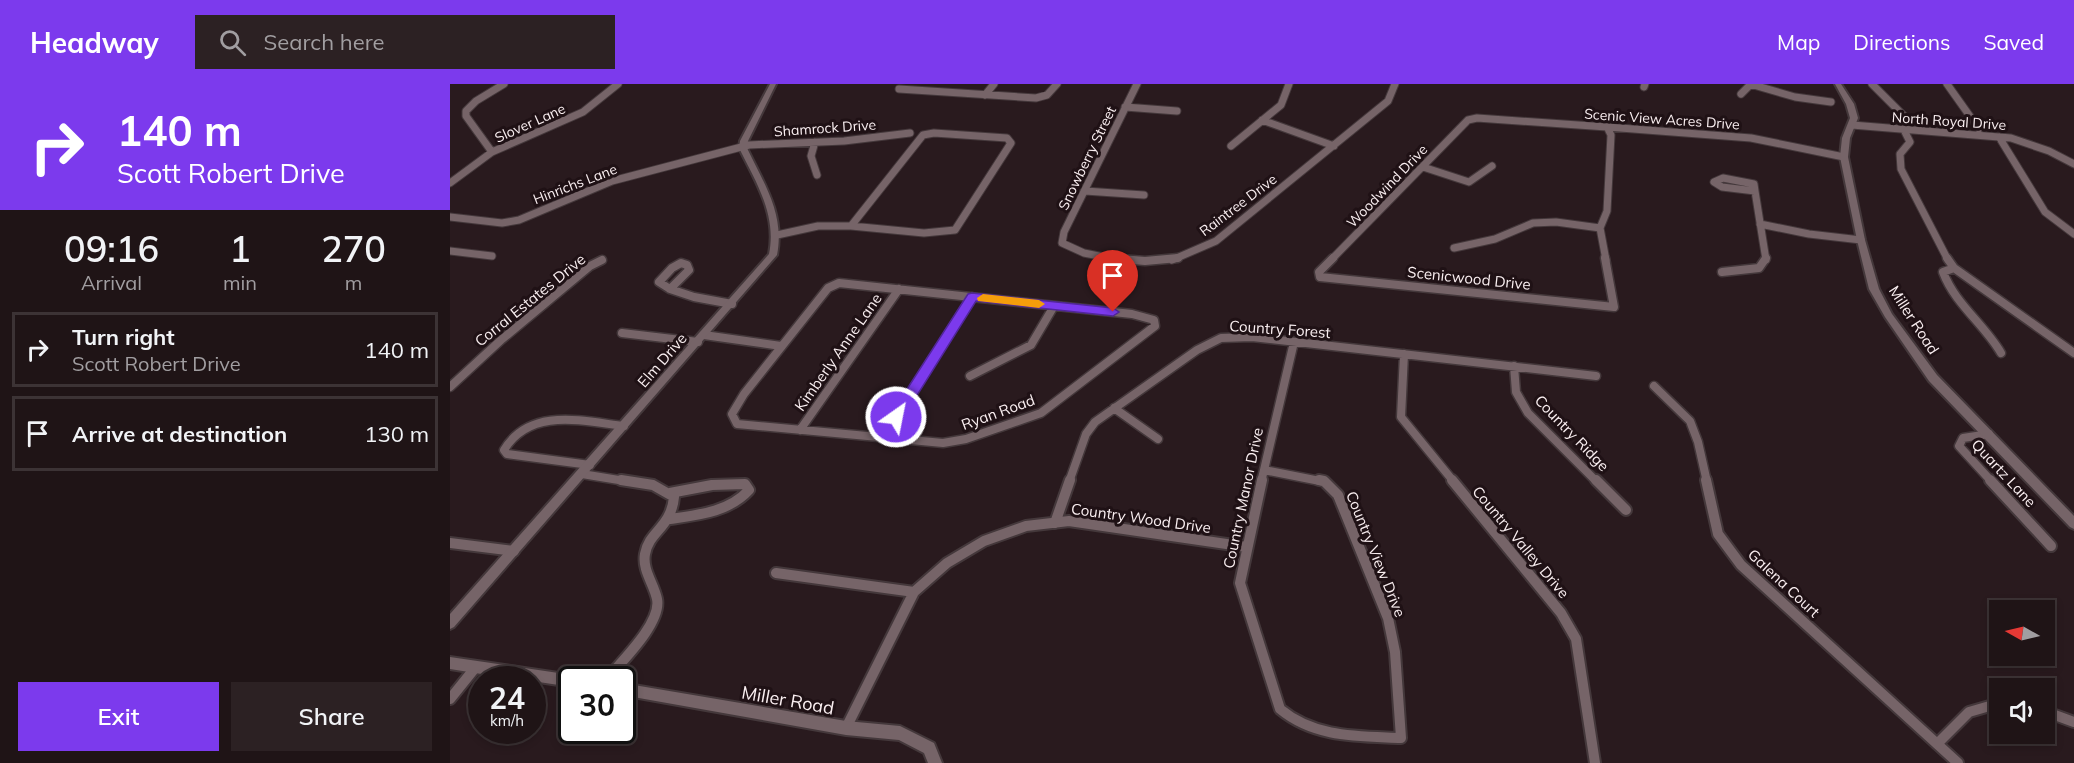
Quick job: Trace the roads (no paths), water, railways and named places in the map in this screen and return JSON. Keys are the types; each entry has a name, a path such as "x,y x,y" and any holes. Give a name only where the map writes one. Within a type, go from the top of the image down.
{"street":[{"path":"492,152 466,116 466,111 476,101 504,84"},
{"name":"Slover Lane","path":"450,183 492,152 583,112 618,84"},
{"path":"773,84 744,141 743,148 766,195 777,235 792,230 832,225 850,227 941,233 955,230 1011,143 1007,138 933,133 923,135 850,227"},
{"path":"927,91 933,84"},
{"path":"985,95 994,84"},
{"path":"899,88 1035,98 1052,92 1057,84"},
{"name":"Snowberry Street","path":"1062,243 1064,232 1137,84"},
{"path":"1232,146 1281,105 1289,84"},
{"name":"Raintree Drive","path":"1062,243 1071,250 1084,255 1127,260 1168,260 1187,256 1216,241 1334,146 1388,101 1395,84"},
{"path":"1741,94 1750,84 1795,97 1831,102"},
{"name":"Miller Road","path":"1838,84 1850,104 1854,118 1846,138 1844,157 1874,290 1888,315 1933,378 2074,525"},
{"path":"1872,84 1904,116"},
{"path":"1947,84 1979,129"},
{"path":"1125,107 1177,111"},
{"name":"Scenic View Acres Drive","path":"1477,118 1751,138 1844,157"},
{"name":"Woodwind Drive","path":"1320,276 1319,273 1468,120 1477,118"},
{"path":"1262,120 1334,146"},
{"name":"North Royal Drive","path":"1852,125 2019,139 2074,164"},
{"path":"1454,248 1495,239 1533,223 1556,222 1600,228 1607,211 1611,135 1606,126"},
{"path":"1904,130 1910,142 1900,154 1901,169 1940,247 1954,268 2074,353"},
{"name":"Shamrock Drive","path":"743,148 749,145 844,141 910,133"},
{"path":"1999,137 2045,212 2074,234"},
{"path":"815,142 811,156 817,175"},
{"name":"Hinrichs Lane","path":"450,217 502,222 519,220 612,181 743,148"},
{"path":"1423,167 1469,182 1492,166"},
{"path":"1722,272 1759,268 1766,260 1754,184 1747,181 1718,179 1714,182 1722,187 1755,191"},
{"path":"1085,191 1144,195"},
{"path":"1760,224 1809,234 1861,240"},
{"name":"Scenicwood Drive","path":"1320,276 1614,307 1615,302 1600,228"},
{"name":"Elm Drive","path":"450,623 767,264 776,245 777,235"},
{"path":"450,251 492,256"},
{"name":"Corral Estates Drive","path":"450,387 468,368 524,321 591,266 602,260"},
{"path":"1954,268 1943,272 1952,292 1995,339 2001,353"},
{"path":"622,333 781,346 828,288 839,283 1054,306 1031,345 970,376"},
{"path":"670,289 696,298 732,304"},
{"name":"Kimberly Anne Lane","path":"800,429 899,290"},
{"path":"883,437 972,297"},
{"name":"Ryan Road","path":"781,346 744,394 732,414 737,424 943,443 966,439 1041,413 1155,326 1154,320 1132,314 1054,306"},
{"name":"Country Forest","path":"1055,523 1086,434 1095,422 1197,350 1221,338 1251,337 1596,376"},
{"name":"Country Manor Drive","path":"1294,342 1263,470 1240,583 1280,709 1289,718 1310,728 1360,736 1401,738"},
{"name":"Country Valley Drive","path":"1404,354 1401,417 1561,613 1576,639 1595,763"},
{"name":"Country Ridge","path":"1514,366 1516,392 1528,413 1626,510"},
{"name":"Galena Court","path":"1654,386 1680,409 1690,422 1698,442 1718,534 1741,565 1958,763"},
{"path":"1114,408 1158,440"},
{"path":"590,465 507,454 504,450 512,438 531,424 540,421 553,419 624,426"},
{"name":"Quartz Lane","path":"1989,434 1963,438 1959,447 2051,546"},
{"name":"Country View Drive","path":"1263,470 1324,481 1338,495 1388,618 1395,652 1401,738"},
{"path":"582,474 638,482 674,496 673,513 670,519 646,548 645,565 649,582 656,594 658,607 637,641 617,666"},
{"path":"670,493 725,484 745,484 749,490 740,500 670,519"},
{"name":"Country Wood Drive","path":"846,728 914,592 951,558 987,540 1021,528 1069,521 1247,547"},
{"path":"450,543 514,551"},
{"path":"776,573 914,592"},
{"path":"450,663 468,666"},
{"path":"450,699 468,678"},
{"name":"Miller Road","path":"636,691 846,728 900,733 929,748 936,763"},
{"path":"1937,744 1969,712 1989,706"},
{"path":"2055,715 2074,722"}]}
